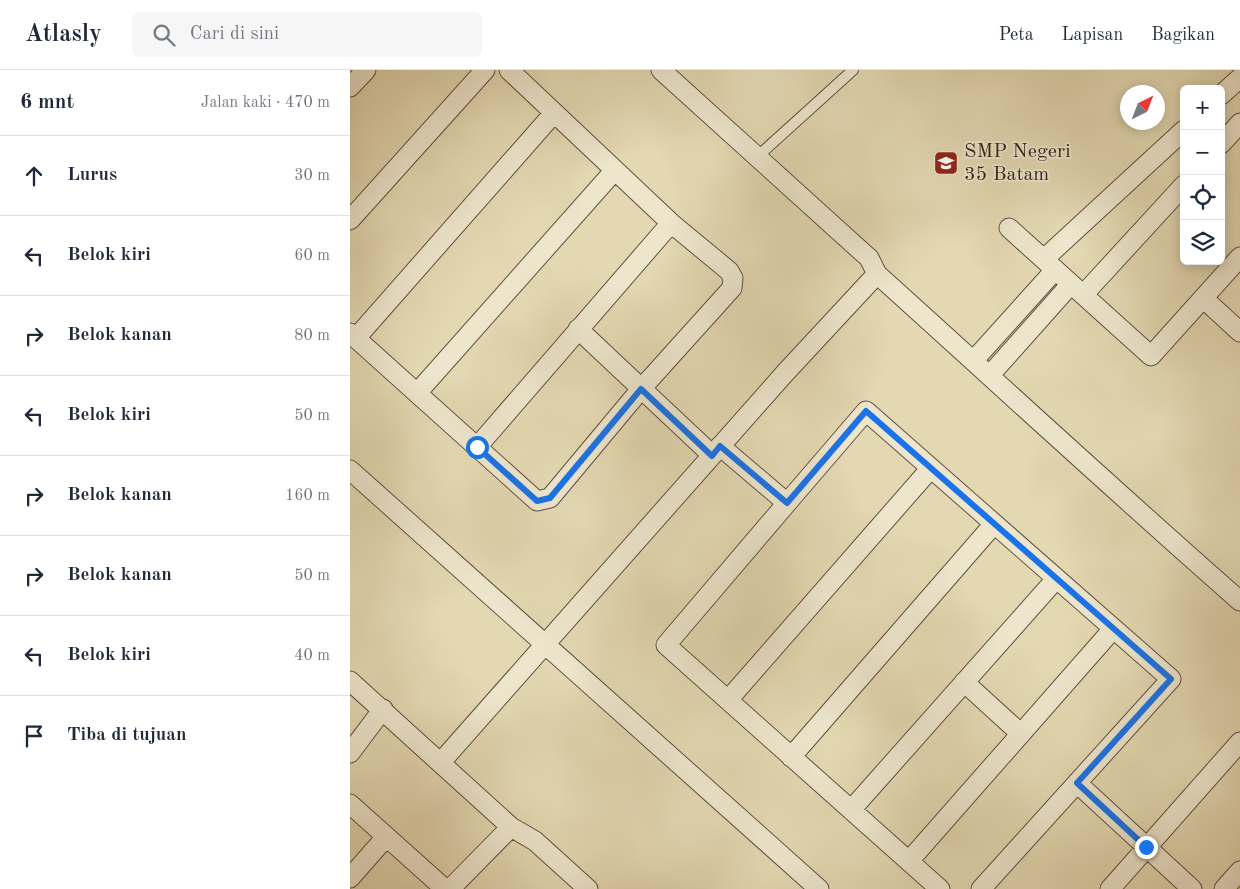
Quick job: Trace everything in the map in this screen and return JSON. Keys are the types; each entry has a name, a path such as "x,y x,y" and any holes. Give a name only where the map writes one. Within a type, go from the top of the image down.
{"street":[{"path":"350,87 366,70"},
{"path":"350,220 486,70"},
{"path":"509,70 671,223 734,278 732,288 641,389 550,498 544,501 537,501 353,335 554,113"},
{"path":"660,70 869,258 877,274 1124,496 1199,567 1240,601"},
{"path":"1225,91 1240,78"},
{"path":"1225,140 1240,123"},
{"path":"974,360 1050,265 1180,134"},
{"path":"417,393 615,170"},
{"path":"990,375 1180,189"},
{"path":"477,447 671,223"},
{"path":"1009,228 1151,356 1240,257"},
{"path":"441,762 716,451 877,274"},
{"path":"1202,298 1236,320"},
{"path":"578,330 641,389 716,451 787,503"},
{"path":"940,889 666,645 866,411 1171,679 981,889"},
{"path":"728,700 931,468"},
{"path":"350,470 819,889"},
{"path":"791,756 994,524"},
{"path":"851,810 1056,579"},
{"path":"909,861 1113,629"},
{"path":"350,681 511,827 535,841 588,889"},
{"path":"964,682 1021,734"},
{"path":"350,753 383,709"},
{"path":"1110,889 1240,742"},
{"path":"1077,783 1192,889"},
{"path":"350,804 386,837 455,887 511,827"},
{"path":"350,878 386,837"},
{"path":"1224,889 1240,871"}],"lane":[{"path":"757,157 853,70"}],"place":[{"name":"SMP Negeri 35 Batam","path":"946,163"}],"route":[{"path":"477,447 537,501 544,501 550,498 641,389 712,456 720,446 787,503 866,411 1171,679 1077,783 1146,847"}]}
